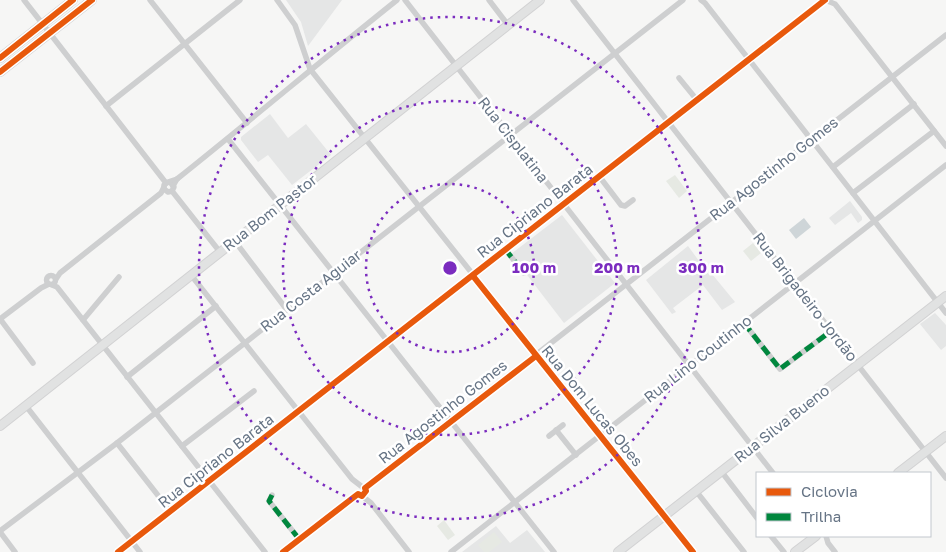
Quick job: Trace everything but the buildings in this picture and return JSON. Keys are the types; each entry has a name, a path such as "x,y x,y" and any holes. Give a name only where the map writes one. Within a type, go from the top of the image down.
{"main road":[{"path":"0,58 74,0"},
{"path":"0,72 92,0"},
{"name":"Rua Bom Pastor","path":"0,426 540,0"},
{"name":"Rua Silva Bueno","path":"618,552 946,296"},
{"path":"899,472 946,436"},
{"path":"795,552 822,537"}],"street":[{"path":"24,0 168,188 220,252"},
{"path":"150,0 247,123"},
{"path":"106,106 240,0"},
{"name":"Rua Dom Lucas Obes","path":"277,0 295,25 310,69 693,552"},
{"path":"33,363 0,319 41,288 53,282 60,272 168,188 310,69 398,0"},
{"name":"Rua Cisplatina","path":"405,0 772,472"},
{"path":"488,0 508,25"},
{"name":"Rua Brigadeiro Jordão","path":"573,0 609,46 617,51 666,119 946,478"},
{"name":"Rua Costa Aguiar","path":"0,532 288,310 683,0"},
{"path":"828,0 835,4 946,146"},
{"name":"Rua Cipriano Barata","path":"118,552 473,276 599,176 666,119 674,117 828,0"},
{"path":"703,1 946,313"},
{"name":"Rua Agostinho Gomes","path":"283,552 946,35"},
{"path":"679,78 697,100"},
{"path":"832,167 914,104"},
{"path":"853,193 934,131"},
{"path":"228,139 554,552"},
{"name":"Rua Lino Coutinho","path":"451,552 946,165"},
{"path":"599,176 622,204 625,206 633,200"},
{"path":"234,240 288,310"},
{"path":"505,249 524,273"},
{"path":"191,275 409,552"},
{"path":"83,320 119,277"},
{"path":"53,282 265,552"},
{"path":"127,377 216,306"},
{"path":"744,323 780,369 831,331"},
{"path":"182,446 254,390"},
{"path":"26,406 140,552"},
{"path":"549,436 563,425"},
{"path":"556,430 576,455"},
{"path":"116,443 171,512"},
{"path":"721,471 756,517"},
{"path":"696,491 744,552"},
{"path":"272,495 269,501 299,540"},
{"path":"0,532 15,552"},
{"path":"772,537 784,552"},
{"path":"822,537 835,552"}],"shaded area":[{"path":"286,0 342,0 308,46 301,22"},
{"path":"270,114 288,138 306,124 331,155 292,185 268,155 258,162 241,140 241,137"},
{"path":"675,175 687,191 679,198 666,181"},
{"path":"850,201 862,217 862,220 858,223 851,213 835,225 829,218"},
{"path":"562,215 615,283 564,323 511,254"},
{"path":"804,218 811,227 796,239 789,230"},
{"path":"753,243 761,253 751,261 743,251"},
{"path":"688,246 710,276 712,274 735,302 722,310 703,285 673,308 676,312 672,314 646,280"},
{"path":"935,313 946,325 946,346 941,350 920,324"},
{"path":"444,520 455,535 448,540 437,526"},
{"path":"496,526 510,543 527,530 545,552 462,552"},
{"path":"494,532 502,542 489,552 484,552 478,545"}],"marked path":[{"path":"505,249 524,273"},
{"path":"744,323 780,369 831,331"},
{"path":"272,495 269,501 299,539"}],"cycle path":[{"path":"0,58 73,0"},
{"path":"0,72 92,0"},
{"path":"118,552 825,0"},
{"path":"473,276 693,552"},
{"path":"283,552 358,494 362,496 366,491 365,488 536,356"}]}
